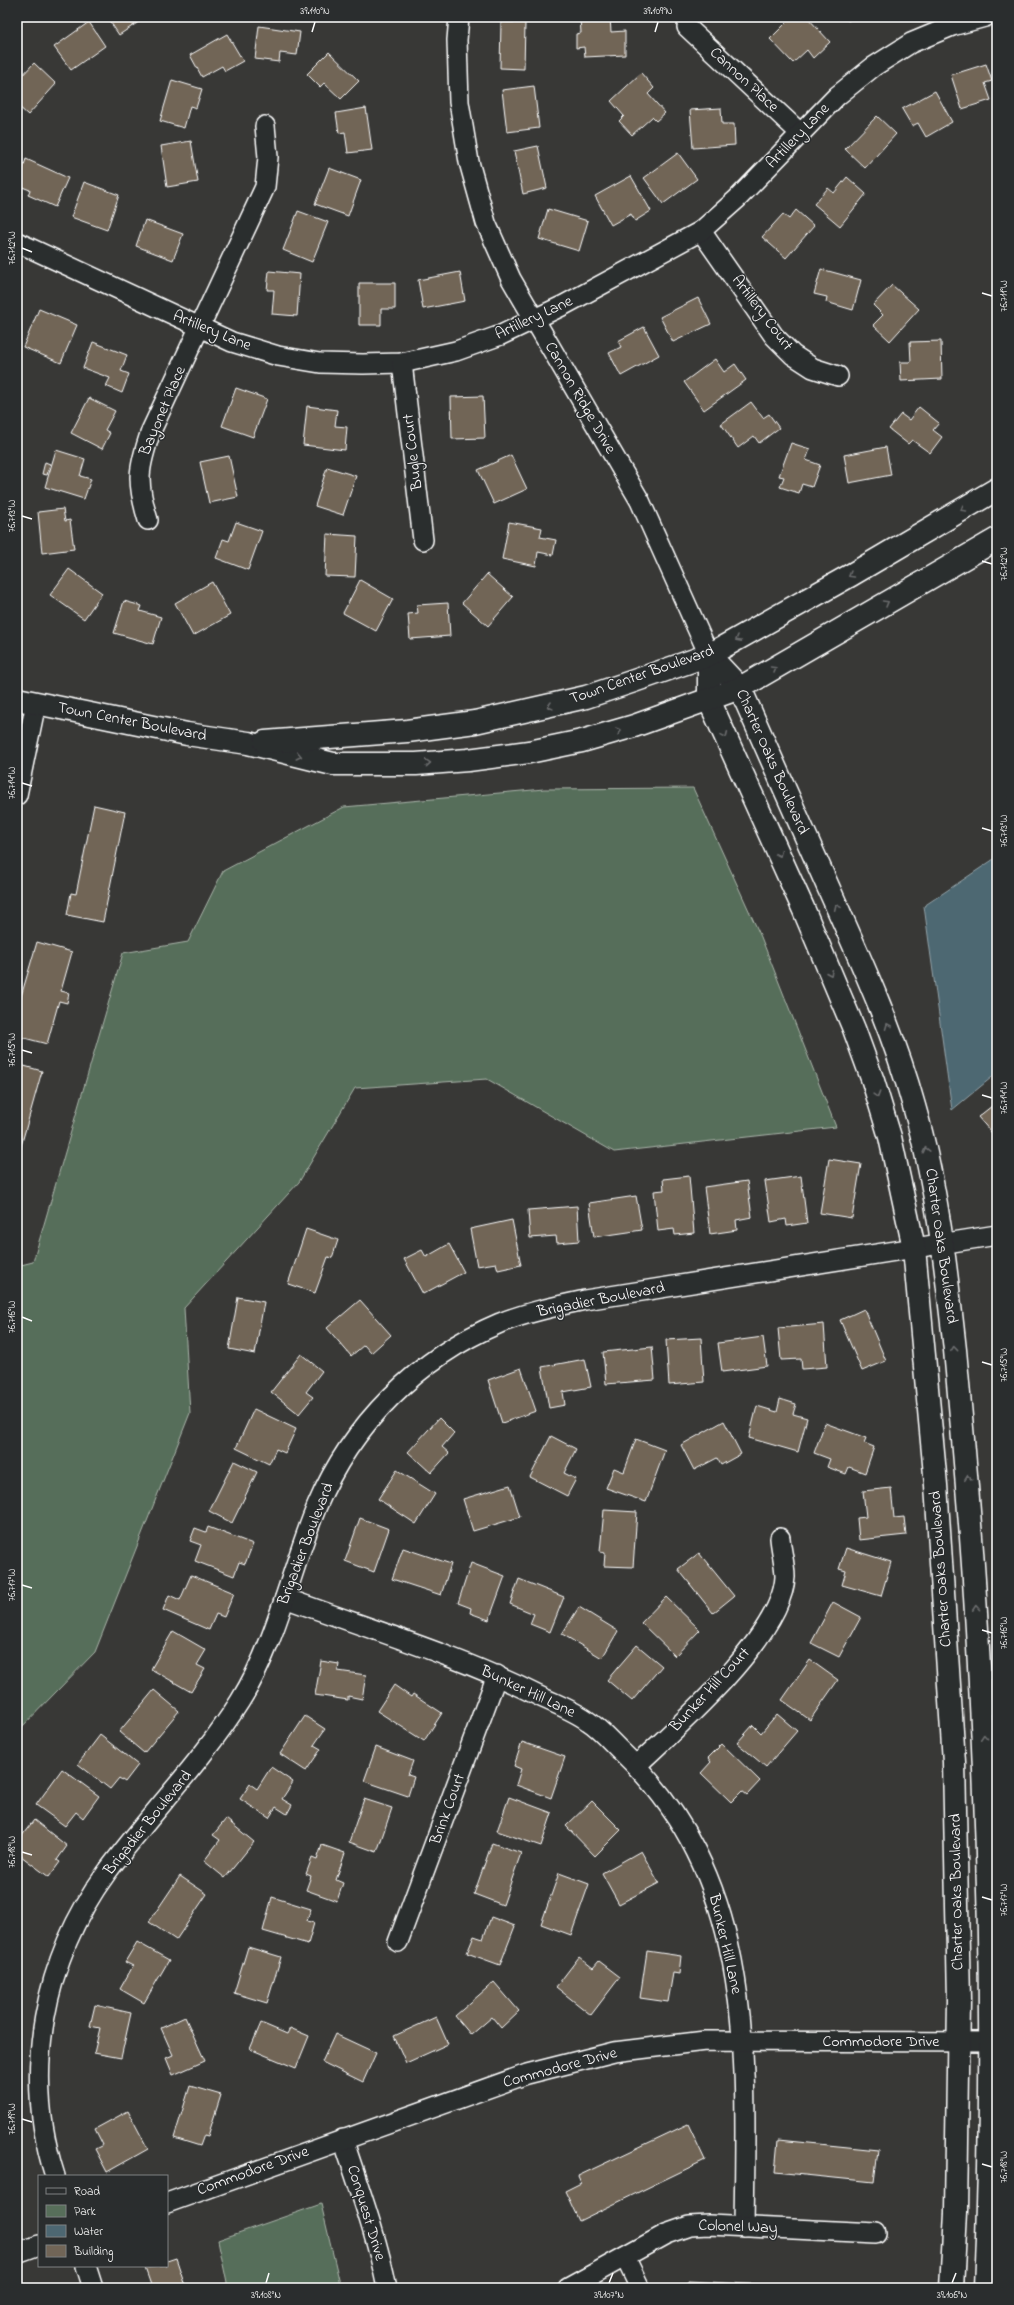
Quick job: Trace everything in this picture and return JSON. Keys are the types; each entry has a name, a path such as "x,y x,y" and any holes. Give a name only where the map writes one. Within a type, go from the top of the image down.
{"street":[{"name":"Cannon Ridge Drive","path":"458,17 457,40 459,102 468,162 486,223 511,279 640,501 709,654"},
{"name":"Artillery Lane","path":"17,242 232,342 278,356 320,363 402,363 456,351 501,335 564,305 701,231 737,200 800,133 838,96 879,63 911,44 952,26 985,17"},
{"name":"Cannon Place","path":"687,27 800,133"},
{"name":"Bayonet Place","path":"148,520 140,493 141,461 151,431 265,187 268,157 265,126"},
{"name":"Artillery Court","path":"701,231 774,336 793,355 813,368 838,376"},
{"name":"Bugle Court","path":"402,363 423,540"},
{"name":"Town Center Boulevard","path":"248,743 407,731 475,722 586,697 709,654 851,575 997,489"},
{"name":"Town Center Boulevard","path":"26,701 187,734 248,743 333,764 395,764 468,760 529,752 582,741 634,726 740,688 997,539"},
{"name":"Charter Oaks Boulevard","path":"709,654 740,688 867,975 893,1039 914,1104 932,1173 944,1244 968,1486 985,1760 994,2042 984,2288"},
{"name":"Charter Oaks Boulevard","path":"709,654 710,700 803,908 856,1036 890,1137 914,1248 936,1485 954,1762 959,2042 952,2288"},
{"path":"17,796 26,701"},
{"name":"Brigadier Boulevard","path":"55,2175 41,2121 38,2080 40,2046 45,2013 52,1982 62,1954 83,1909 107,1872 204,1754 241,1699 263,1655 285,1598 317,1506 344,1453 383,1405 418,1372 458,1345 500,1324 547,1308 914,1248 997,1236"},
{"name":"Bunker Hill Court","path":"636,1766 727,1676 752,1646 774,1613 785,1578 780,1538"},
{"name":"Bunker Hill Lane","path":"285,1598 498,1675 588,1721 636,1766 659,1791 689,1835 711,1882 727,1936 740,2008 746,2081 744,2227"},
{"name":"Brink Court","path":"398,1942 498,1675"},
{"name":"Commodore Drive","path":"168,2203 527,2074 571,2061 659,2045 705,2041 994,2042"},
{"name":"Conquest Drive","path":"343,2139 382,2259 387,2288"},
{"name":"Colonel Way","path":"568,2288 666,2234 689,2226 876,2233"},
{"path":"17,2254 38,2245"},
{"path":"625,2257 640,2288"},
{"path":"86,2267 93,2288"}],"green space":[{"path":"693,788 761,937 836,1127 614,1152 487,1079 355,1088 299,1182 184,1308 190,1413 95,1652 17,1732 17,1266 33,1262 123,953 188,942 223,871 344,807 544,789"},
{"path":"321,2204 341,2288 228,2288 218,2240"}],"water":[{"path":"997,857 997,1073 952,1110 924,906"}],"building":[{"path":"107,17 146,17 119,35"},
{"path":"610,17 611,32 625,31 625,55 585,57 584,47 576,48 576,34 581,33 580,18"},
{"path":"792,17 807,17 830,42 813,58 807,50 793,63 770,39"},
{"path":"845,17 855,17 848,21"},
{"path":"89,22 105,46 71,70 54,47"},
{"path":"501,22 525,23 524,69 500,68"},
{"path":"259,26 300,32 297,55 280,53 279,62 255,59"},
{"path":"227,34 243,61 225,71 222,66 202,77 190,55"},
{"path":"329,52 359,81 341,99 324,83 320,87 307,74"},
{"path":"34,63 56,84 28,115 17,105 17,81"},
{"path":"986,64 992,81 985,83 991,100 962,109 951,75"},
{"path":"641,73 654,88 648,94 665,113 656,121 652,117 632,135 619,121 624,116 611,101"},
{"path":"172,80 202,89 196,108 190,106 184,128 160,121"},
{"path":"534,86 539,128 507,132 502,90"},
{"path":"935,91 952,122 926,137 918,123 912,126 902,109"},
{"path":"366,108 372,150 348,153 345,132 339,133 336,113"},
{"path":"721,108 722,124 734,124 735,145 693,148 690,110"},
{"path":"877,116 896,134 865,168 845,149"},
{"path":"191,141 198,182 167,187 161,146"},
{"path":"538,146 547,188 523,194 514,151"},
{"path":"678,153 697,179 663,204 644,178"},
{"path":"26,159 68,178 55,207 28,195 30,190 17,185"},
{"path":"329,168 361,180 348,216 315,204"},
{"path":"631,176 651,211 635,221 631,214 611,225 595,196"},
{"path":"847,177 866,194 840,226 814,204 828,188 834,193"},
{"path":"84,182 119,195 107,230 71,217"},
{"path":"548,209 588,221 579,251 539,239"},
{"path":"796,210 814,226 786,258 762,237 783,214 789,219"},
{"path":"298,211 328,222 312,262 283,250"},
{"path":"145,220 183,234 173,260 136,246"},
{"path":"821,269 861,280 853,310 826,302 827,297 814,294"},
{"path":"269,271 300,274 297,316 272,314 274,290 267,290"},
{"path":"460,272 465,301 423,309 418,280"},
{"path":"359,283 395,283 395,309 381,309 381,325 359,325"},
{"path":"892,285 919,309 890,341 873,325 883,315 873,305"},
{"path":"698,298 711,324 673,342 660,317"},
{"path":"39,309 77,325 61,363 23,347"},
{"path":"644,327 659,355 621,376 609,353 621,347 618,341"},
{"path":"941,341 942,379 901,381 900,362 911,362 910,342"},
{"path":"93,342 127,355 121,371 129,374 122,393 106,386 110,378 83,368"},
{"path":"715,359 724,372 735,364 746,380 704,410 684,382"},
{"path":"236,388 267,399 253,437 222,426"},
{"path":"483,396 485,438 452,439 451,397"},
{"path":"89,398 115,411 105,430 110,433 102,449 71,433"},
{"path":"751,402 763,418 769,414 779,428 759,443 754,436 738,448 721,424"},
{"path":"307,406 337,410 335,426 347,427 345,450 303,445"},
{"path":"919,407 939,423 933,430 942,437 930,453 912,440 908,444 889,429 901,414 909,420"},
{"path":"791,443 810,449 806,460 820,465 812,487 802,484 799,493 780,487 784,477 779,476"},
{"path":"886,447 891,475 849,483 844,455"},
{"path":"56,450 85,459 80,476 91,479 84,499 45,487"},
{"path":"511,455 527,489 494,504 478,470"},
{"path":"229,456 238,497 209,503 200,462"},
{"path":"45,462 50,464 47,475 42,474"},
{"path":"327,467 356,476 343,515 315,506"},
{"path":"63,509 65,521 70,520 74,549 42,553 38,512"},
{"path":"236,522 262,531 248,570 216,558 223,539 229,541"},
{"path":"509,522 542,528 540,537 556,540 553,555 538,552 536,566 502,559"},
{"path":"327,534 357,536 355,577 325,576"},
{"path":"69,569 102,593 84,619 50,595"},
{"path":"487,574 513,597 488,626 462,603"},
{"path":"360,580 393,599 376,631 343,613"},
{"path":"212,582 230,615 193,636 175,603"},
{"path":"124,601 142,606 140,611 161,617 153,644 114,633"},
{"path":"448,603 450,636 410,639 408,614 418,613 417,605"},
{"path":"94,805 125,812 103,922 67,915 71,893 76,894"},
{"path":"37,942 72,952 61,991 69,993 67,1003 59,1001 47,1044 17,1036 17,1010"},
{"path":"17,1064 42,1071 17,1160"},
{"path":"997,1102 997,1139 978,1117"},
{"path":"829,1159 861,1164 852,1218 820,1213"},
{"path":"689,1176 694,1233 675,1235 674,1229 658,1231 654,1191 664,1190 663,1179"},
{"path":"801,1176 807,1223 787,1226 786,1219 771,1222 765,1181"},
{"path":"747,1181 752,1217 736,1220 737,1230 710,1234 704,1187"},
{"path":"636,1196 642,1230 594,1237 589,1203"},
{"path":"577,1206 579,1241 557,1243 556,1236 530,1238 528,1210"},
{"path":"512,1220 521,1265 498,1270 496,1263 477,1266 470,1229"},
{"path":"306,1229 338,1240 332,1258 328,1257 315,1293 288,1284"},
{"path":"449,1244 464,1272 423,1294 404,1259 422,1250 426,1257"},
{"path":"238,1297 264,1302 255,1354 229,1349"},
{"path":"360,1300 391,1335 371,1353 364,1345 351,1356 327,1328"},
{"path":"864,1309 886,1361 862,1371 840,1320"},
{"path":"824,1324 827,1367 802,1369 801,1359 781,1360 778,1328"},
{"path":"763,1337 767,1366 722,1372 718,1343"},
{"path":"701,1338 704,1382 669,1385 666,1340"},
{"path":"652,1347 655,1380 606,1384 603,1352"},
{"path":"301,1354 322,1371 306,1392 313,1397 299,1414 271,1392"},
{"path":"585,1359 591,1387 563,1392 565,1405 549,1408 542,1367"},
{"path":"521,1368 536,1411 502,1423 488,1380"},
{"path":"780,1399 796,1404 793,1414 807,1418 798,1452 749,1438 757,1406 777,1412"},
{"path":"254,1409 296,1429 285,1453 276,1449 269,1464 236,1448"},
{"path":"439,1418 454,1433 442,1447 449,1453 431,1473 408,1452"},
{"path":"724,1421 741,1454 721,1465 717,1458 694,1470 681,1445"},
{"path":"825,1423 866,1438 864,1443 874,1447 865,1473 849,1467 846,1474 827,1467 830,1459 814,1453"},
{"path":"551,1436 576,1449 564,1473 576,1479 567,1496 530,1477"},
{"path":"636,1439 665,1450 646,1502 606,1488 614,1468 624,1472"},
{"path":"234,1461 257,1472 232,1523 209,1511"},
{"path":"397,1470 435,1494 416,1524 378,1499"},
{"path":"510,1485 520,1517 473,1531 463,1499"},
{"path":"891,1488 894,1518 904,1517 906,1535 859,1540 857,1518 866,1517 863,1491"},
{"path":"604,1510 637,1512 633,1567 604,1566 605,1553 600,1552"},
{"path":"360,1518 389,1529 374,1572 345,1561"},
{"path":"208,1527 253,1544 245,1564 239,1562 234,1576 195,1561 201,1545 190,1541 195,1528 206,1532"},
{"path":"403,1548 451,1564 441,1595 392,1579"},
{"path":"846,1548 891,1562 881,1596 842,1585 846,1571 839,1569"},
{"path":"699,1553 734,1596 713,1613 678,1569"},
{"path":"471,1563 505,1576 489,1620 470,1613 471,1608 458,1603"},
{"path":"191,1575 234,1593 224,1617 216,1614 209,1630 163,1610 169,1595 180,1600"},
{"path":"519,1579 564,1597 550,1632 530,1624 534,1614 510,1604"},
{"path":"666,1597 700,1630 675,1656 641,1623"},
{"path":"833,1602 861,1617 839,1657 811,1643"},
{"path":"579,1607 618,1631 602,1658 562,1634"},
{"path":"173,1631 206,1650 197,1665 205,1669 191,1692 151,1669"},
{"path":"637,1645 662,1666 632,1701 607,1680"},
{"path":"810,1660 838,1680 810,1720 782,1700"},
{"path":"321,1661 339,1664 338,1671 366,1675 362,1699 348,1696 348,1700 315,1695"},
{"path":"394,1685 411,1697 413,1694 442,1713 424,1741 377,1711"},
{"path":"154,1690 179,1711 144,1753 119,1732"},
{"path":"777,1714 797,1731 766,1767 737,1743 753,1725 761,1733"},
{"path":"305,1716 325,1729 314,1745 321,1749 306,1771 280,1754"},
{"path":"100,1735 138,1765 125,1782 119,1778 110,1789 78,1764"},
{"path":"522,1742 565,1757 551,1798 516,1785 521,1769 514,1766"},
{"path":"722,1744 760,1781 747,1795 742,1791 731,1802 701,1773 711,1762 708,1758"},
{"path":"376,1747 413,1761 408,1775 414,1777 408,1796 364,1781"},
{"path":"271,1767 293,1782 282,1799 292,1805 287,1814 276,1807 269,1818 240,1799 250,1784 257,1789"},
{"path":"62,1769 99,1796 83,1818 76,1812 65,1826 36,1805"},
{"path":"509,1797 552,1813 541,1846 497,1831"},
{"path":"364,1799 392,1808 377,1852 349,1842"},
{"path":"592,1801 621,1830 595,1856 566,1826"},
{"path":"226,1819 254,1842 225,1878 204,1861 220,1840 213,1835"},
{"path":"34,1820 67,1846 57,1860 60,1862 49,1877 17,1853 17,1842"},
{"path":"492,1843 521,1853 503,1905 474,1894"},
{"path":"322,1845 345,1853 336,1880 343,1883 337,1901 306,1890 311,1876 306,1874 312,1858 317,1860"},
{"path":"641,1851 659,1883 619,1904 602,1873"},
{"path":"559,1873 589,1884 571,1935 541,1924"},
{"path":"180,1876 207,1894 176,1940 149,1922"},
{"path":"272,1897 311,1909 307,1921 314,1923 308,1944 263,1931"},
{"path":"491,1917 515,1926 500,1965 467,1953 474,1936 483,1939"},
{"path":"137,1942 169,1960 144,2003 120,1989 133,1966 125,1962"},
{"path":"248,1947 281,1957 267,2003 234,1993"},
{"path":"647,1951 681,1956 679,1974 673,1973 668,2002 640,1998"},
{"path":"579,1957 593,1968 599,1961 620,1977 591,2015 556,1987"},
{"path":"494,1982 519,2011 501,2028 492,2017 471,2035 455,2016"},
{"path":"95,2005 131,2013 121,2058 94,2053 100,2028 90,2026"},
{"path":"185,2017 205,2061 173,2075 166,2058 173,2055 161,2028"},
{"path":"436,2017 448,2044 406,2063 394,2036"},
{"path":"261,2023 287,2034 290,2028 309,2036 296,2068 250,2049"},
{"path":"335,2034 376,2053 363,2082 322,2062"},
{"path":"190,2086 221,2095 208,2136 204,2135 200,2146 174,2138"},
{"path":"128,2111 148,2149 107,2172 95,2149 103,2145 95,2129"},
{"path":"688,2124 705,2160 579,2221 565,2191 581,2183 578,2176"},
{"path":"778,2140 878,2150 874,2182 775,2172"},
{"path":"176,2258 186,2288 152,2288 145,2268 168,2267 168,2261"},
{"path":"688,2281 830,2288 687,2288"}]}
